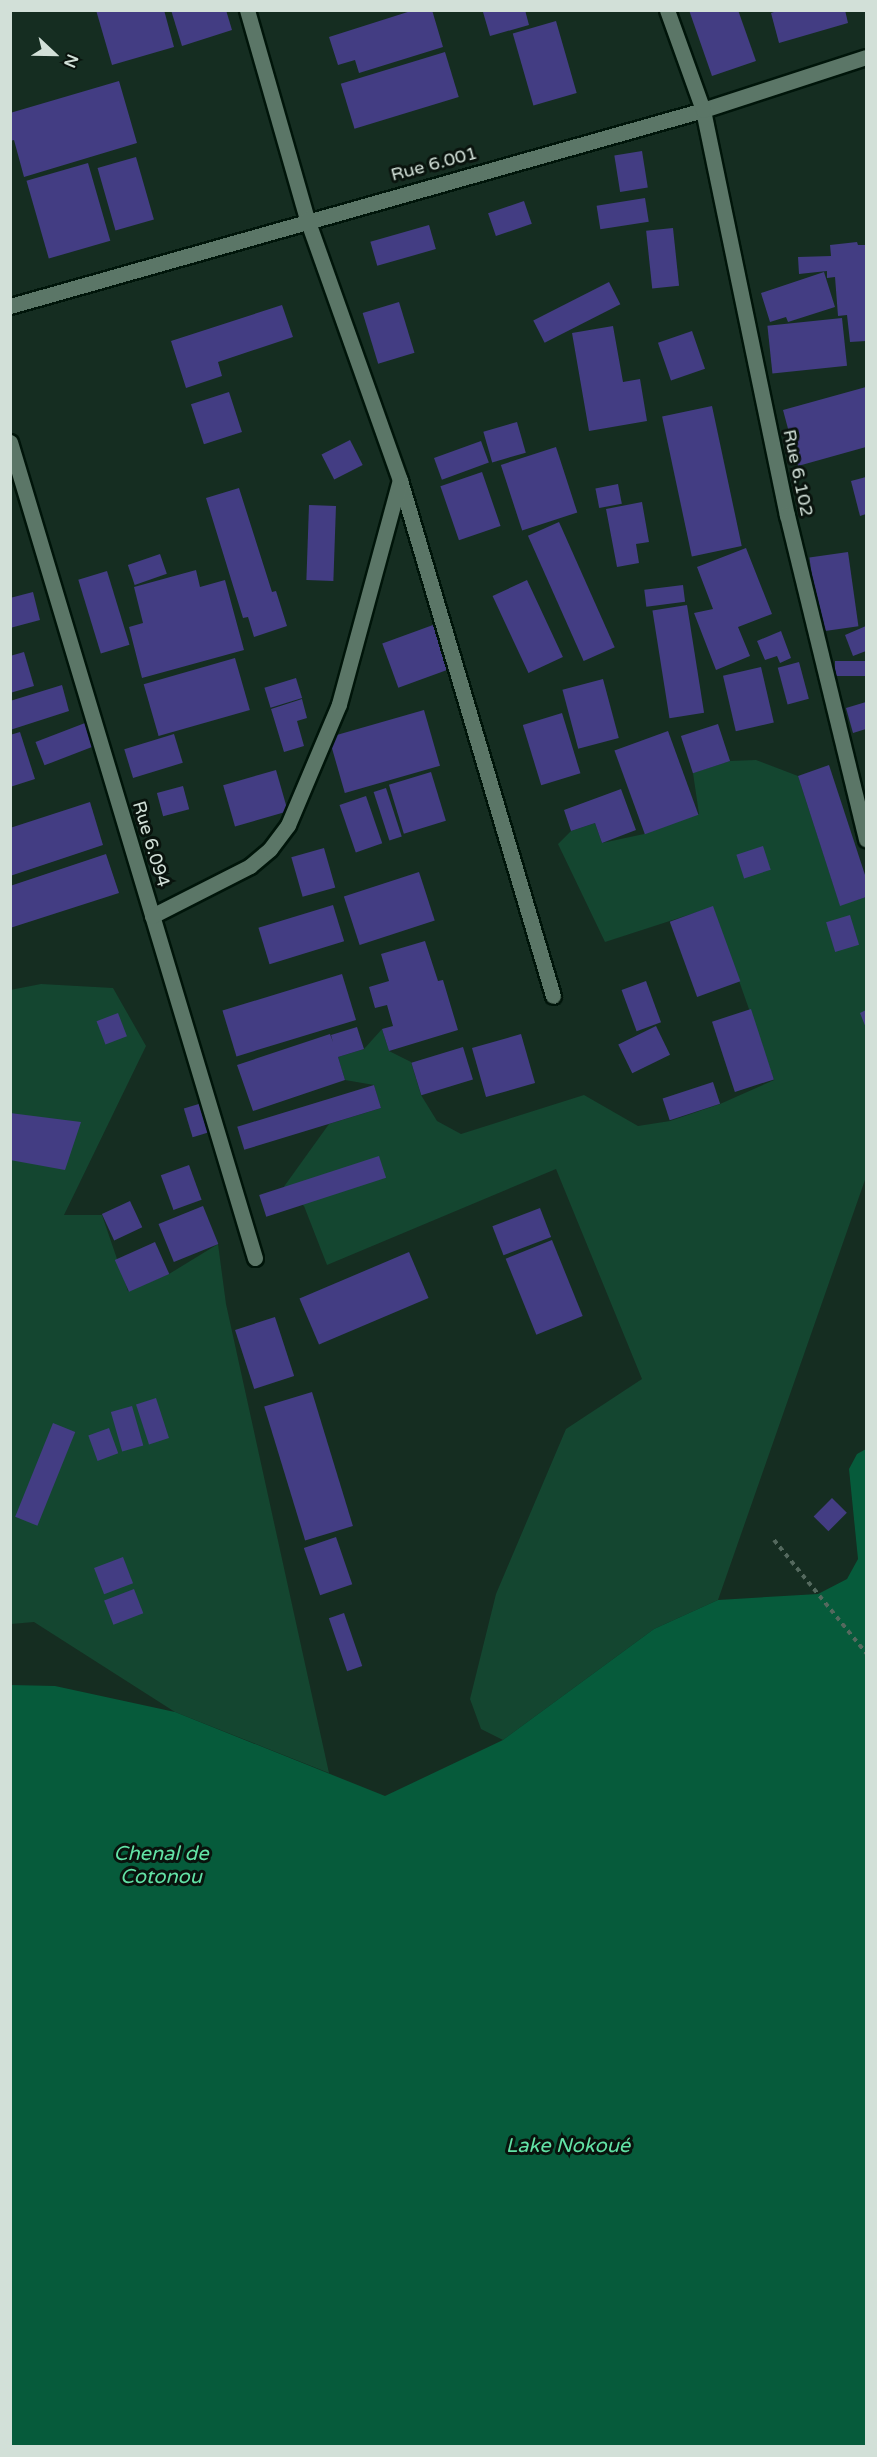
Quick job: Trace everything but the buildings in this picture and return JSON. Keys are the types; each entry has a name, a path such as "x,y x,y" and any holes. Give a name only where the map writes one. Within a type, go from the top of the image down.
{"street":[{"path":"247,10 307,219 400,480 553,996"},
{"name":"Rue 6.102","path":"667,10 702,111 786,515 867,840"},
{"name":"Rue 6.001","path":"10,306 307,219 702,111 867,57"},
{"name":"Rue 6.094","path":"10,442 255,1258"},
{"path":"152,916 250,866 288,825 339,704 400,480"}],"path":[{"path":"774,1540 867,1653"}],"shaded area":[{"path":"756,760 798,776 840,905 866,897 866,1177 718,1600 654,1629 503,1740 481,1729 470,1699 496,1594 566,1429 642,1379 556,1169 327,1265 304,1206 283,1188 329,1124 381,1108 374,1085 345,1080 338,1057 364,1049 382,1029 389,1051 411,1062 421,1095 437,1121 461,1134 584,1095 638,1126 670,1121 720,1104 774,1080 713,907 605,942 558,844 571,831 595,823 602,843 644,834 699,814 693,773 730,761"},
{"path":"41,984 113,988 146,1046 64,1215 102,1215 128,1291 169,1274 218,1244 226,1304 329,1773 175,1712 34,1622 11,1624 10,990"}],"water":[{"name":"Lake Nokoué","path":"866,1449 866,2446 11,2446 11,1685 55,1686 175,1712 385,1796 503,1740 654,1629 718,1600 818,1594 847,1579 858,1559 849,1469 857,1454"}],"water label":[{"name":"Chenal de Cotonou","path":"161,1866"}]}
